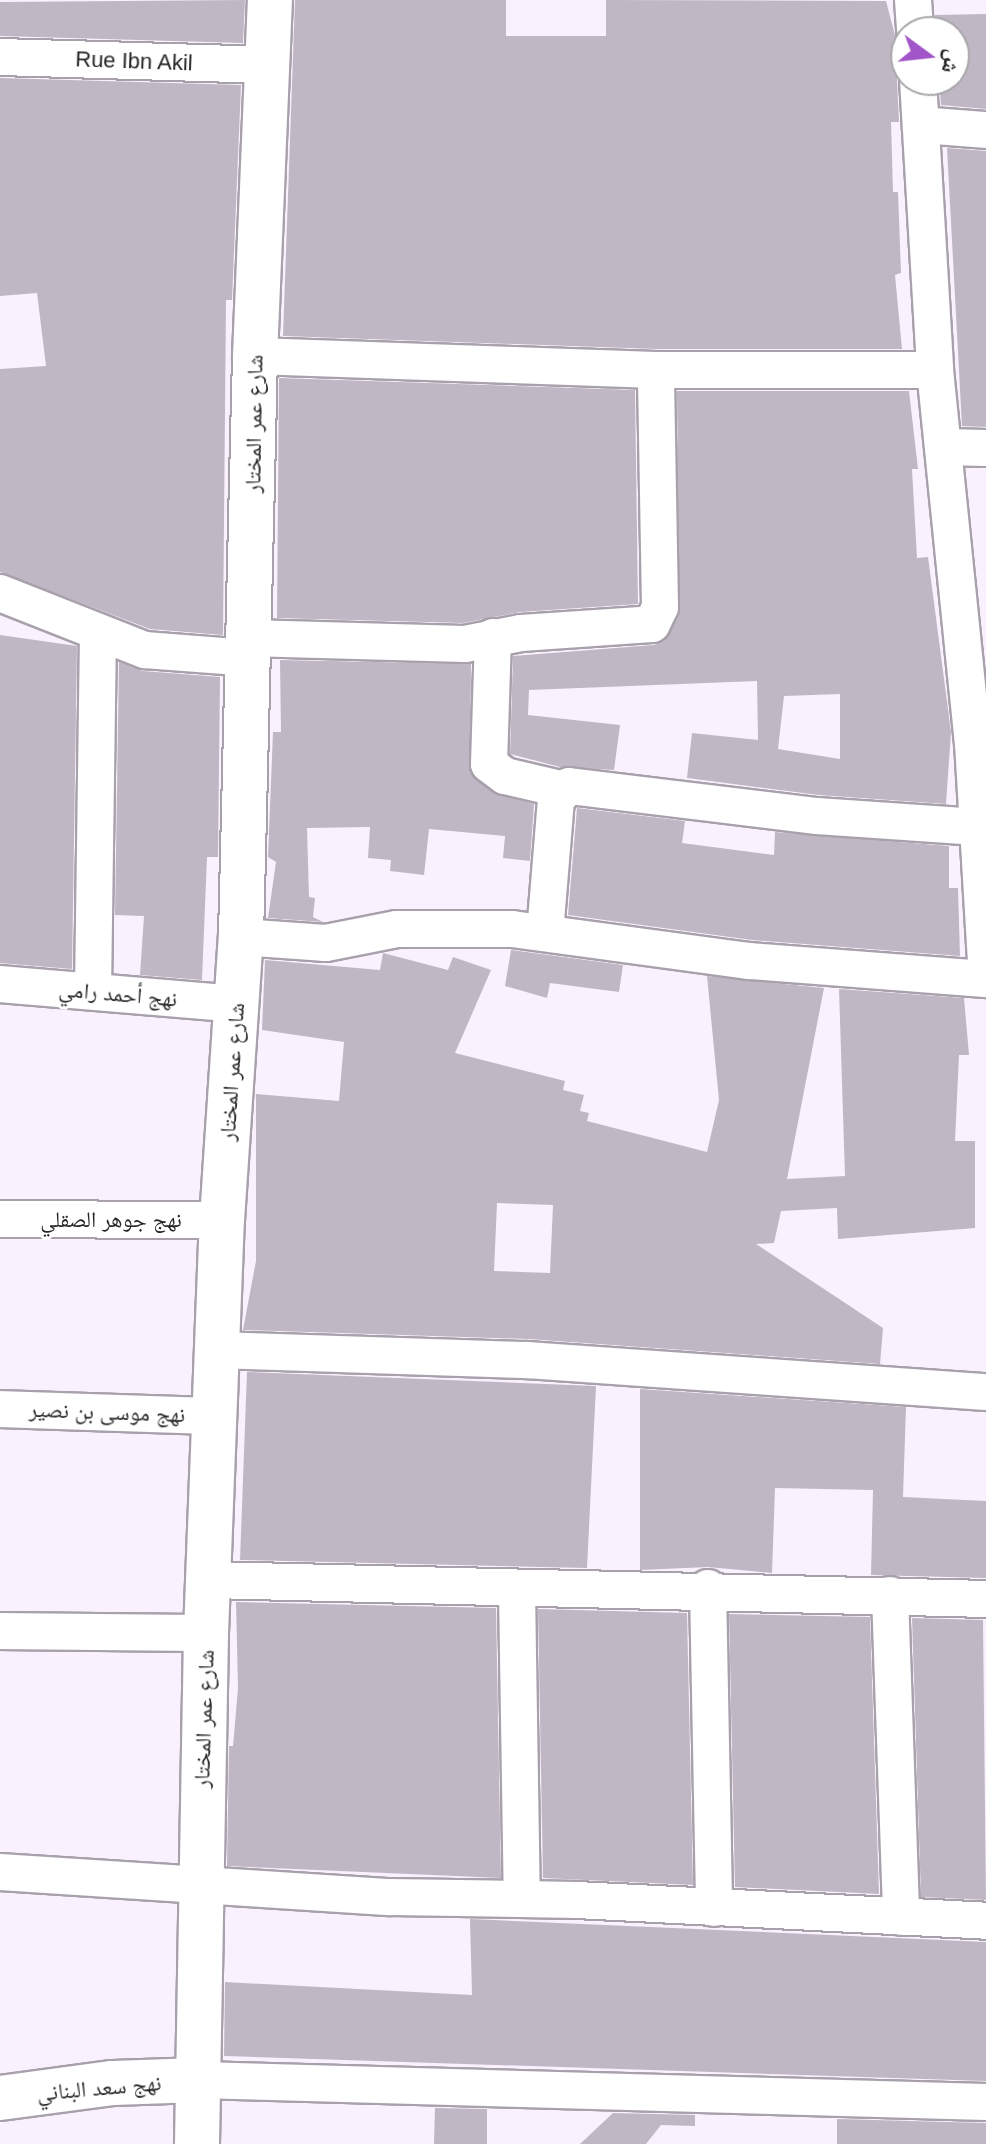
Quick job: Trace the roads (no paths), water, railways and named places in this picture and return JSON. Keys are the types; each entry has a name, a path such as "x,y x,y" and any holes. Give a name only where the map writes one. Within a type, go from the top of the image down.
{"street":[{"name":"شارع عمر المختار","path":"197,2144 199,1885 206,1633 222,1220 241,937 255,356 270,0"},
{"name":"Rue Ibn Akil","path":"0,57 267,65"},
{"path":"919,96 935,370 980,744 978,827 986,962"},
{"path":"921,125 986,130"},
{"path":"255,356 656,370 935,370"},
{"path":"0,593 98,635 145,650 465,644 493,637 652,624 660,607 656,370"},
{"path":"944,447 986,448"},
{"path":"93,991 98,635"},
{"path":"493,637 489,764 505,776 561,789 585,787 817,816 978,827"},
{"path":"545,933 561,789"},
{"path":"241,937 326,943 397,929 545,933 750,961 986,979"},
{"name":"نهج أحمد رامي","path":"0,984 236,1004"},
{"name":"نهج جوهر الصقلي","path":"0,1219 222,1220"},
{"path":"219,1350 527,1360 986,1392"},
{"name":"نهج موسى بن نصير","path":"0,1409 215,1416"},
{"path":"210,1580 517,1591 708,1588 986,1599"},
{"path":"708,1588 714,1908"},
{"path":"517,1591 522,1898"},
{"path":"890,1595 901,1917"},
{"path":"0,1631 206,1633"},
{"path":"0,1872 199,1885 986,1921"},
{"path":"199,2080 986,2102"},
{"name":"نهج سعد البناني","path":"0,2098 113,2083 199,2080"}]}
